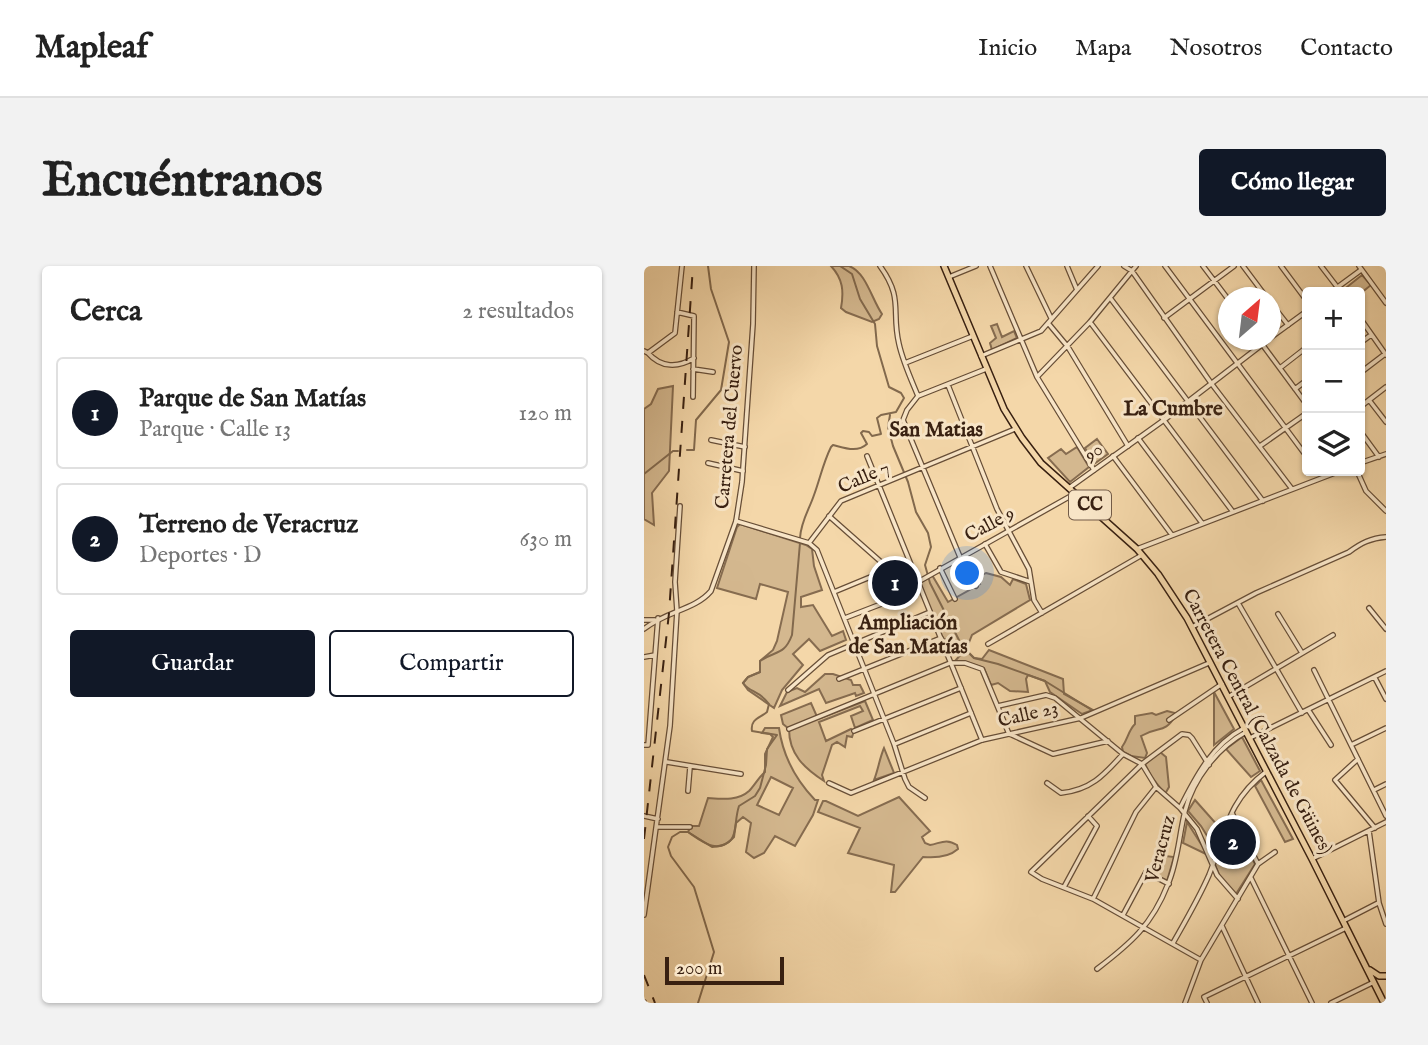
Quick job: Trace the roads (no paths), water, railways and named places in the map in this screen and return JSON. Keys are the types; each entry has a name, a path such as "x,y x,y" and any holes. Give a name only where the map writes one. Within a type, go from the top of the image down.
{"main road":[{"name":"Carretera Central (Calzada de Güines)","path":"944,266 986,369 1016,429 1041,463 1137,549 1172,593 1211,662 1384,1003"},
{"path":"1366,967 1375,974 1386,976 1378,991"}],"street":[{"path":"682,266 675,333 646,351 665,366 694,358"},
{"name":"Carretera del Cuervo","path":"644,629 656,619 702,601 712,591 736,521 743,471 753,324 754,266"},
{"path":"880,266 896,296 897,333 918,396"},
{"path":"949,277 976,266"},
{"path":"990,266 1037,377 1094,470"},
{"path":"1026,266 1050,321 1128,446"},
{"path":"1067,266 1077,290"},
{"path":"981,356 1041,331 1098,266"},
{"path":"1124,266 1132,271 1292,489"},
{"path":"1037,377 1090,323 1136,266"},
{"path":"1165,266 1302,450"},
{"path":"1203,266 1219,287"},
{"path":"1164,318 1234,266"},
{"path":"1243,266 1259,287"},
{"path":"1281,266 1302,294"},
{"path":"1321,266 1336,287"},
{"path":"1338,287 1360,268 1367,266"},
{"path":"1360,268 1386,303"},
{"path":"1111,299 1263,501"},
{"path":"677,312 694,316 693,397"},
{"name":"90","path":"1281,330 1302,315"},
{"path":"1281,316 1288,325"},
{"path":"1090,323 1233,512"},
{"path":"1365,326 1385,354 1365,369"},
{"path":"1365,339 1371,335"},
{"path":"905,363 973,336"},
{"name":"90","path":"1069,488 1164,420 1251,350"},
{"path":"1266,350 1302,398"},
{"path":"1280,368 1303,350"},
{"path":"693,369 713,372"},
{"path":"976,586 960,557 904,420 907,410 918,396 986,369"},
{"path":"1295,389 1302,384"},
{"path":"948,386 972,449 1029,569 1034,600 1042,613"},
{"path":"1365,403 1386,387"},
{"path":"1369,400 1386,422"},
{"path":"1260,446 1302,416"},
{"name":"Calle 7","path":"809,542 841,501 1016,429"},
{"path":"1138,438 1202,523"},
{"path":"1365,438 1379,457"},
{"path":"711,440 744,447"},
{"path":"1365,461 1386,454"},
{"path":"867,456 982,740"},
{"path":"1114,456 1172,535"},
{"path":"708,463 743,471"},
{"path":"1137,549 1326,476"},
{"path":"1359,476 1366,491 1386,511"},
{"name":"Calle 9","path":"918,582 1076,493"},
{"path":"644,915 667,762 677,611 674,582 680,506"},
{"path":"828,516 889,569"},
{"path":"736,521 809,542 817,550 885,719 909,788 925,798"},
{"path":"1192,628 1238,603 1349,552 1360,543 1386,537"},
{"path":"985,544 1001,572 1031,582"},
{"path":"988,643 1142,555"},
{"path":"834,592 909,561"},
{"path":"940,568 955,599"},
{"path":"845,618 920,589"},
{"path":"1238,603 1303,714"},
{"path":"1369,608 1386,629"},
{"path":"788,690 820,660 930,612"},
{"path":"1278,614 1302,653"},
{"path":"644,620 656,619 646,745"},
{"path":"1228,697 1334,635"},
{"path":"839,679 941,638"},
{"path":"644,657 655,655"},
{"name":"Calle 23","path":"829,783 851,793 982,740 1081,718 1211,662"},
{"path":"789,729 950,663 965,663 982,669 1009,734 1053,754 1108,741"},
{"path":"1314,670 1386,816"},
{"path":"1250,738 1386,671"},
{"path":"1376,678 1386,699"},
{"path":"1169,720 1222,684"},
{"path":"854,732 961,688"},
{"path":"644,694 652,693"},
{"path":"998,706 1046,695 1055,698 1123,754 1142,764 1156,786 1185,813 1197,829 1212,859 1212,866 1225,886 1238,899"},
{"path":"1309,711 1331,745"},
{"path":"894,744 971,713"},
{"path":"1351,745 1386,728"},
{"name":"Veracruz","path":"1180,808 1195,776 1245,730"},
{"path":"1201,960 1093,899 1032,874 1032,869 1160,749 1185,734 1192,737 1207,763"},
{"path":"1047,783 1061,793 1078,792 1091,785 1123,754"},
{"path":"1358,759 1335,780 1375,828"},
{"path":"667,762 741,774"},
{"name":"Veracruz","path":"1097,969 1145,928 1169,884 1185,813 1207,763"},
{"path":"688,791 690,767"},
{"path":"1173,943 1198,899 1231,812 1241,795 1267,771"},
{"path":"1374,790 1386,784"},
{"path":"1093,899 1136,812 1156,786"},
{"path":"1231,812 1258,864"},
{"path":"644,816 658,819"},
{"path":"1064,887 1097,826 1088,816"},
{"path":"1312,859 1386,822"},
{"path":"658,827 690,827"},
{"path":"1369,831 1378,903 1386,923"},
{"path":"1185,1003 1201,960 1258,864 1275,852"},
{"path":"1123,915 1146,872 1169,884"},
{"path":"1251,878 1312,1003"},
{"path":"1343,921 1378,903"},
{"path":"1222,926 1258,1003"},
{"path":"1207,1003 1204,997 1346,928"},
{"path":"1331,1003 1374,982"}],"waterway":[{"path":"687,450 694,450 696,420 721,390 729,342 711,289 708,266"},
{"path":"800,538 831,447 863,447 867,444 861,433 869,432 872,436 881,434 877,418 896,412 904,398 901,393 889,387 877,346 875,324 860,299 852,274 840,266"},
{"path":"890,415 888,427 893,446 908,482 916,512 928,533 931,547 925,565 930,583 962,646 974,658 1045,681 1095,712"},
{"path":"644,474 673,451 678,451"},
{"path":"698,1003 714,952 694,887 671,856 668,847 672,837 680,832 688,832 712,847 728,843 734,834 739,806 755,796 760,788 767,749 777,735 752,731 754,721 767,712 769,704 743,683 748,677 760,672 760,661 783,650 792,635 800,543"}],"railway":[{"path":"644,839 669,613 693,266"},
{"path":"644,975 655,1003"}],"place":[{"name":"Parque de San Matías","path":"895,583"},
{"name":"Terreno de Veracruz","path":"1233,842"}],"district":[{"name":"La Cumbre","path":"1173,409"},
{"name":"San Matias","path":"936,430"},
{"name":"Ampliación de San Matías","path":"908,635"}]}
